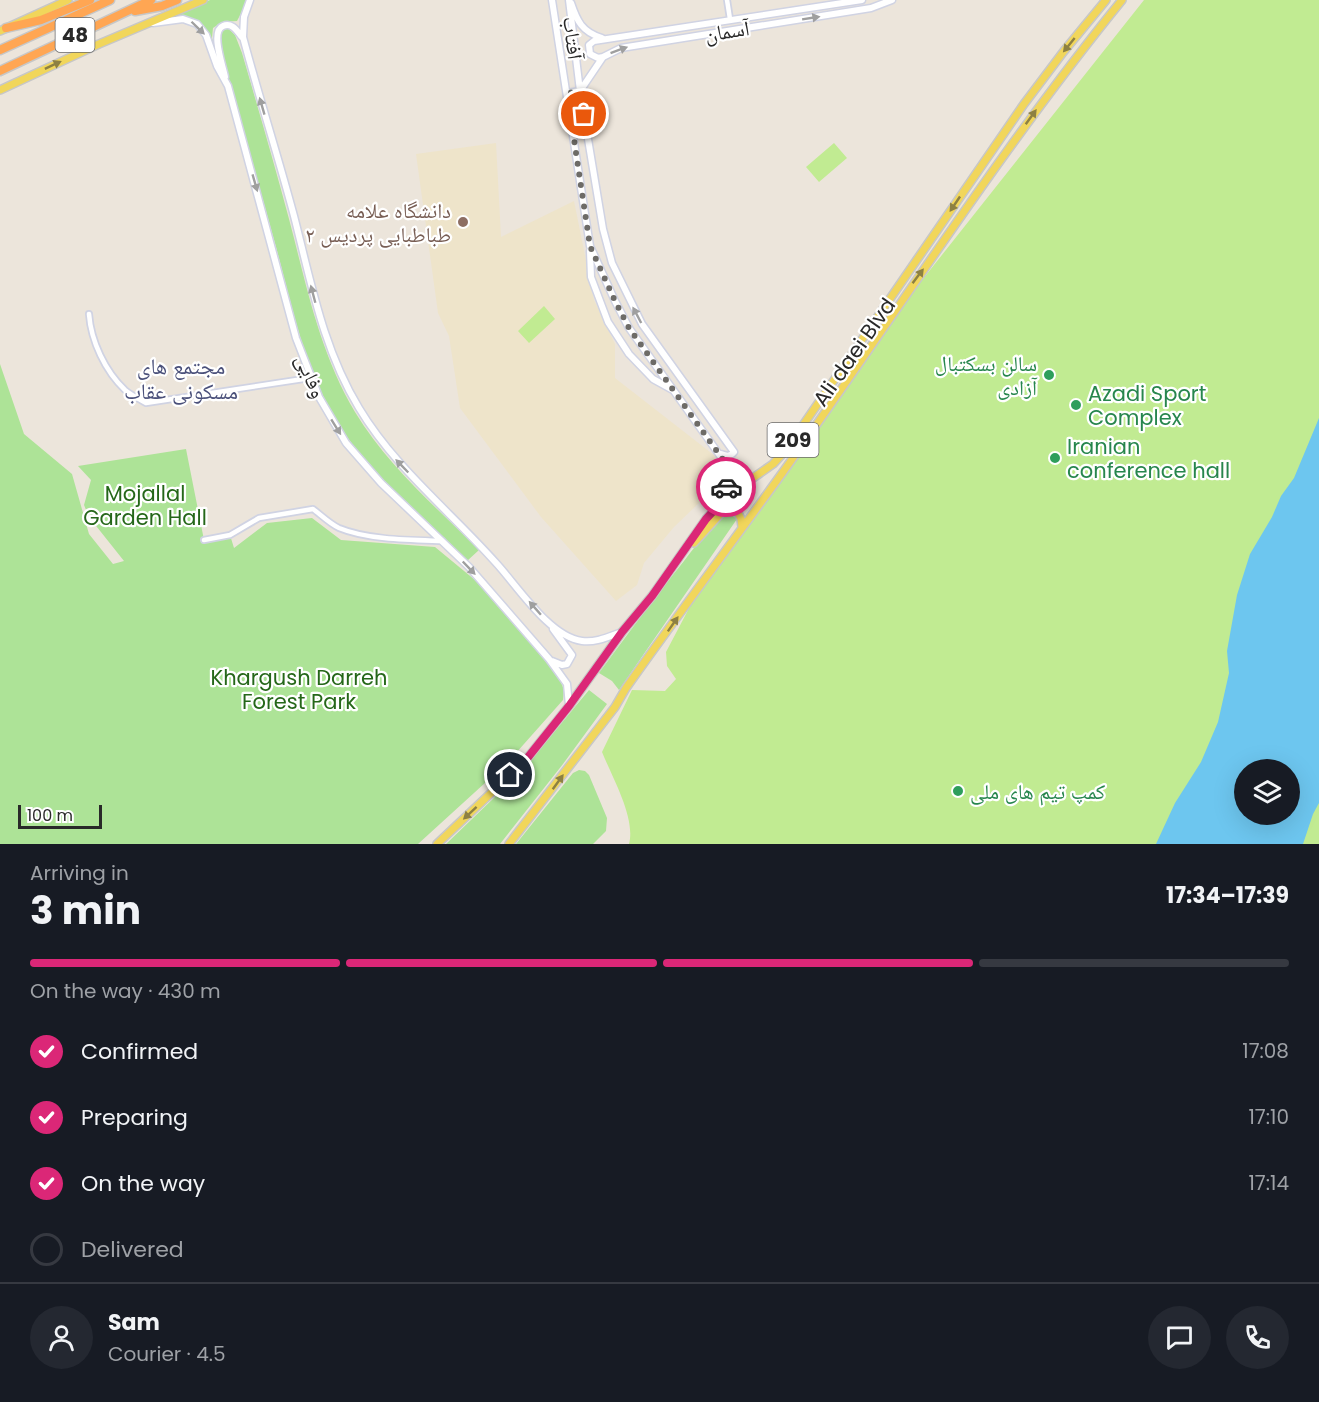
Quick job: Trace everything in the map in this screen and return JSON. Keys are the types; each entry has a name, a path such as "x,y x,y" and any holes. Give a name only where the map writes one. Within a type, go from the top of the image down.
{"highway":[{"path":"3,30 41,20 90,0"},
{"name":"48","path":"0,50 110,0"},
{"name":"48","path":"0,71 151,0"},
{"path":"120,13 162,6 177,0"}],"main road":[{"path":"3,30 68,0"},
{"path":"0,90 203,0"},
{"name":"Ali daei Blvd","path":"509,844 615,707 629,684 783,472 898,304 1028,122 1074,59 1122,0"},
{"name":"Ali daei Blvd","path":"437,844 525,761 569,706 622,632 652,596 706,519 730,494 772,464 786,450 1024,104 1105,1"},
{"path":"678,558 724,510 737,511 742,527"}],"street":[{"name":"وفایی","path":"250,0 244,17 243,37 324,333 348,390 397,462 496,562 547,622 569,638 583,642 622,632"},
{"name":"آفتاب","path":"552,0 590,244 629,328 731,471 730,480 722,492 718,506"},
{"path":"569,0 582,28 602,38"},
{"name":"آفتاب","path":"569,0 580,91 603,229 612,263 642,324 734,452 726,456 720,454"},
{"path":"727,0 730,19"},
{"name":"آسمان","path":"602,38 862,0"},
{"name":"آسمان","path":"603,57 614,50 632,46 871,8 892,0"},
{"name":"وفایی","path":"144,25 183,19 197,24 206,35 217,66 228,86 293,328 310,378 331,420 362,463 484,583 549,659 567,684 569,706"},
{"path":"228,86 216,38 217,32 220,27 232,26 243,37"},
{"path":"567,93 580,91 603,57 593,56 588,48 591,43 602,38"},
{"path":"590,244 591,277 608,322 629,354 653,379 675,391"},
{"path":"89,314 90,331 109,372 127,392 146,403 310,378"},
{"path":"204,540 230,535 259,518 313,508 339,528 403,540 442,541"},
{"path":"547,622 572,655 571,660 562,665 549,659"}],"shaded area":[{"path":"496,143 501,237 574,201 594,300 615,344 615,378 719,459 726,470 724,479 674,527 644,563 637,585 616,601 541,517 460,408 449,336 438,313 416,154"}],"green space":[{"path":"210,0 248,0 237,21 222,22 213,28 212,38 219,63 207,32 198,22 186,19 163,20"},
{"name":"Azadi Sport Complex","path":"1144,0 1319,0 1319,844 629,844 629,822 626,810 602,752 632,690 665,691 676,679 667,666 666,652 696,595 789,470 911,294"},
{"path":"228,28 235,35 242,53 315,318 332,366 355,412 382,450 413,485 479,550 467,561 406,504 363,458 335,418 312,371 296,323 270,223 222,59 219,33"},
{"path":"834,143 847,158 819,182 806,167"},
{"path":"544,306 555,319 529,343 518,331"},
{"name":"Khargush Darreh Forest Park","path":"0,364 24,434 72,474 89,534 113,564 124,561 89,517 84,505 91,480 78,466 186,449 204,540 230,535 234,548 267,523 312,518 341,540 435,547 481,585 559,677 564,690 563,700 508,762 418,844 0,844"},
{"path":"729,513 737,519 619,690 612,681 599,673 699,541"},
{"path":"589,690 607,704 500,844 446,844 522,771"},
{"path":"579,770 589,775 607,818 606,831 593,844 516,844 573,773"}],"water":[{"path":"1319,418 1319,803 1303,844 1156,844 1175,803 1201,762 1218,722 1229,673 1227,651 1237,595 1250,554 1272,517 1281,496 1294,478"}],"way so far":[{"path":"584,114 580,91 567,93 590,246 629,328 731,471 726,487"}],"place":[{"name":"دانشگاه علامه طباطبایی پردیس ۲","path":"463,222"},
{"name":"سالن بسکتبال آزادی","path":"1049,375"},
{"name":"Azadi Sport Complex","path":"1076,405"},
{"name":"Iranian conference hall","path":"1055,458"},
{"name":"کمپ تیم های ملی","path":"958,791"}],"district":[{"name":"مجتمع های مسکونی عقاب","path":"181,378"}],"route":[{"path":"510,775 525,761 569,706 622,632 652,596 706,519 718,506 726,487"}],"park label":[{"name":"Mojallal Garden Hall","path":"145,505"}]}
